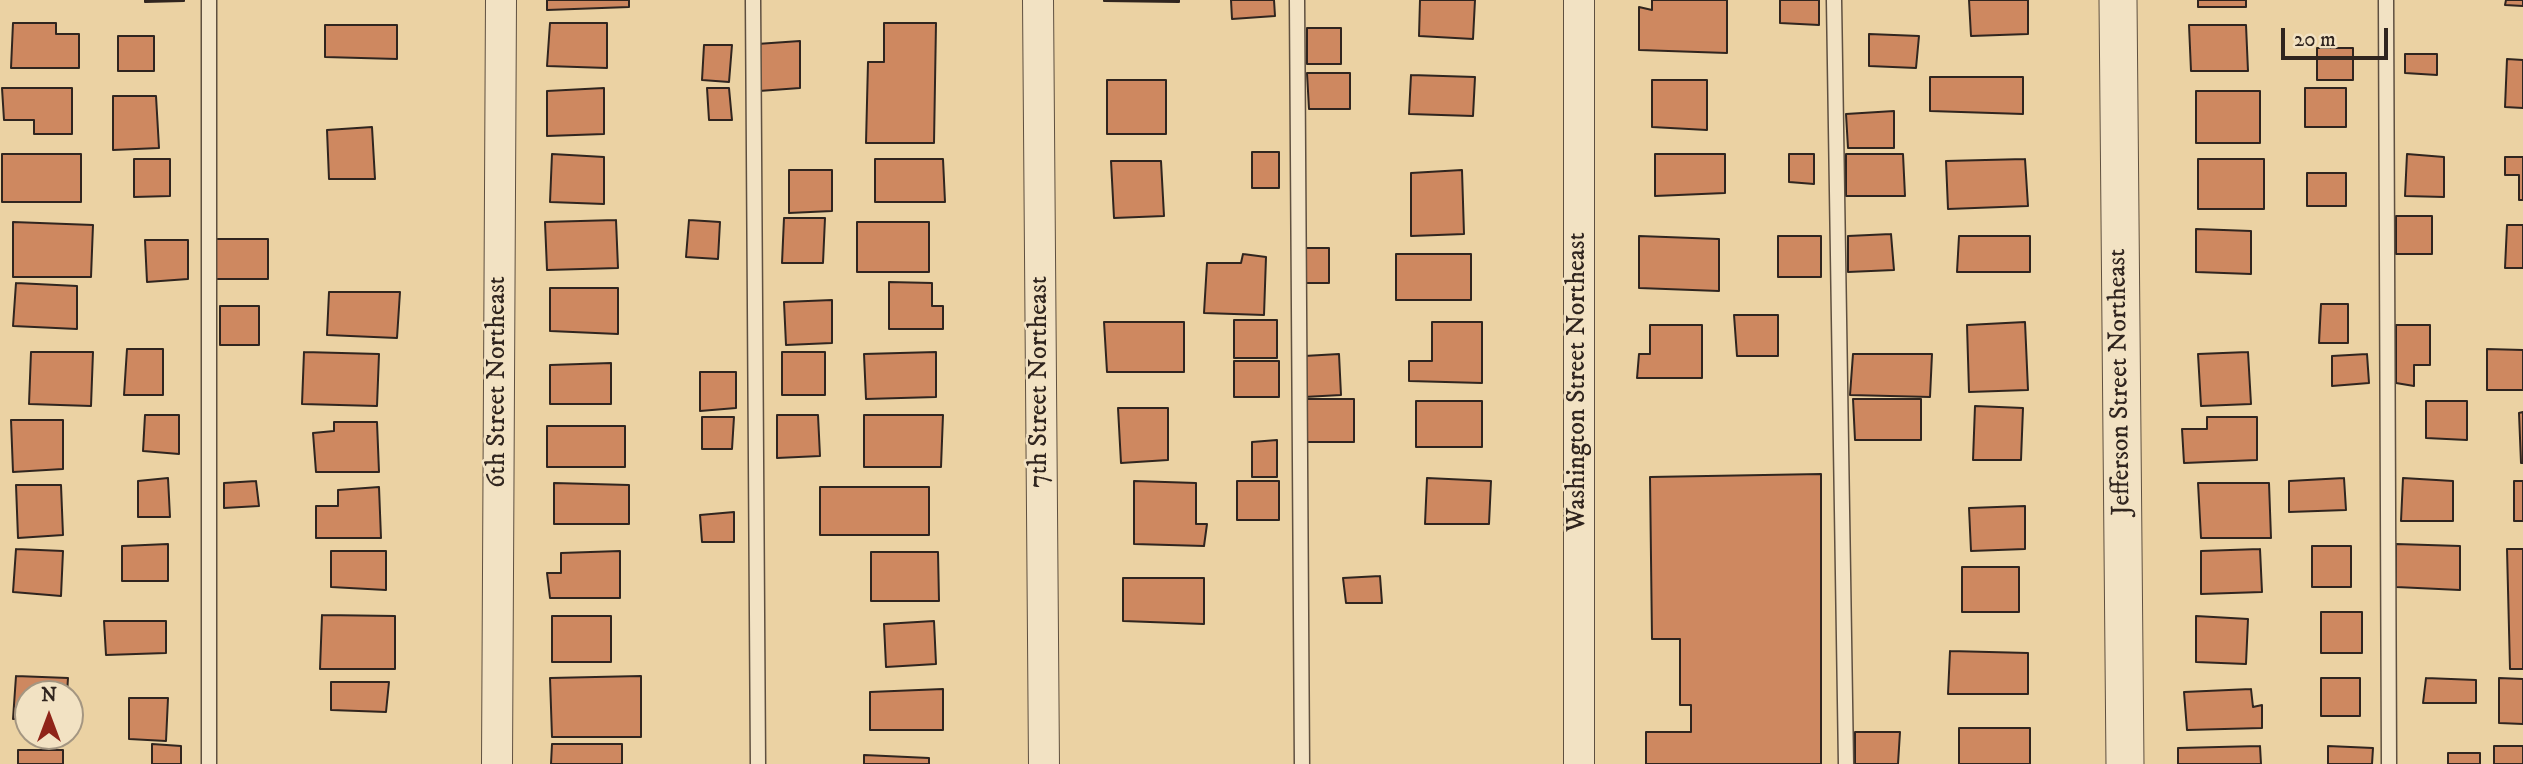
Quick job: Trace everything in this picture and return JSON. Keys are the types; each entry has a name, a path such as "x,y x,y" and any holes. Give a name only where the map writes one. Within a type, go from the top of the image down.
{"street":[{"name":"6th Street Northeast","path":"497,764 501,0"},
{"name":"7th Street Northeast","path":"1038,0 1044,764"},
{"name":"Washington Street Northeast","path":"1578,0 1579,764"},
{"name":"Jefferson Street Northeast","path":"2118,0 2124,764"}],"lane":[{"path":"209,0 209,764"},
{"path":"754,0 758,764"},
{"path":"1297,0 1302,764"},
{"path":"1833,0 1846,764"},
{"path":"2386,0 2389,764"}],"building":[{"path":"184,0 184,1 145,2"},
{"path":"547,0 629,0 629,7 547,10"},
{"path":"1104,0 1179,2 1104,1"},
{"path":"1231,0 1274,0 1275,16 1232,19"},
{"path":"1420,0 1475,0 1473,39 1419,36"},
{"path":"1652,0 1727,0 1727,53 1639,50 1639,7 1652,10"},
{"path":"1780,0 1819,0 1819,25 1780,23"},
{"path":"1969,0 2028,0 2028,34 1971,36"},
{"path":"2198,0 2246,0 2246,7 2198,7"},
{"path":"2506,0 2523,0 2523,6 2505,5"},
{"path":"13,23 56,23 56,34 79,34 79,68 11,68"},
{"path":"550,23 607,23 607,68 547,66"},
{"path":"884,23 936,23 934,143 866,143 868,62 884,62"},
{"path":"325,25 397,25 397,59 325,57"},
{"path":"2189,25 2246,25 2248,71 2191,71"},
{"path":"1307,28 1341,28 1341,64 1307,64"},
{"path":"1869,34 1919,36 1916,68 1869,66"},
{"path":"118,36 154,36 154,71 118,71"},
{"path":"800,41 800,88 759,91 757,44"},
{"path":"704,45 732,45 729,82 702,80"},
{"path":"2317,48 2353,48 2353,80 2317,80"},
{"path":"2405,54 2437,54 2437,75 2405,73"},
{"path":"2507,59 2523,60 2523,108 2505,107"},
{"path":"1307,73 1350,73 1350,109 1309,109"},
{"path":"1411,75 1475,77 1473,116 1409,114"},
{"path":"1930,77 2023,77 2023,114 1930,111"},
{"path":"1107,80 1166,80 1166,134 1107,134"},
{"path":"1652,80 1707,80 1707,130 1652,127"},
{"path":"2,88 72,88 72,134 34,134 34,120 4,120"},
{"path":"604,88 604,134 547,136 547,91"},
{"path":"707,88 729,88 732,120 709,120"},
{"path":"2305,88 2346,88 2346,127 2305,127"},
{"path":"2196,91 2260,91 2260,143 2196,143"},
{"path":"113,96 156,96 159,148 113,150"},
{"path":"1894,111 1894,148 1848,148 1846,114"},
{"path":"372,127 375,179 329,179 327,130"},
{"path":"1252,152 1279,152 1279,188 1252,188"},
{"path":"2,154 81,154 81,202 2,202"},
{"path":"552,154 604,157 604,204 550,202"},
{"path":"1655,154 1725,154 1725,193 1655,196"},
{"path":"1789,154 1814,154 1814,184 1789,182"},
{"path":"1846,154 1903,154 1905,196 1846,196"},
{"path":"2407,154 2444,157 2444,197 2405,196"},
{"path":"2505,157 2523,157 2523,200 2519,200 2519,175 2505,175"},
{"path":"134,159 170,159 170,196 134,197"},
{"path":"875,159 943,159 945,202 875,202"},
{"path":"2025,159 2028,206 1948,209 1946,161"},
{"path":"2198,159 2264,159 2264,209 2198,209"},
{"path":"1111,161 1161,161 1164,216 1114,218"},
{"path":"789,170 832,170 832,211 789,213"},
{"path":"1462,170 1464,234 1411,236 1411,173"},
{"path":"2307,173 2346,173 2346,206 2307,206"},
{"path":"2396,216 2432,216 2432,254 2396,254"},
{"path":"784,218 825,218 823,263 782,263"},
{"path":"616,220 618,268 547,270 545,222"},
{"path":"689,220 720,222 718,259 686,257"},
{"path":"13,222 93,225 91,277 13,277"},
{"path":"857,222 929,222 929,272 857,272"},
{"path":"2507,225 2523,225 2523,268 2505,268"},
{"path":"2196,229 2251,231 2251,274 2196,272"},
{"path":"1891,234 1894,270 1848,272 1848,236"},
{"path":"1639,236 1719,239 1719,291 1639,288"},
{"path":"1778,236 1821,236 1821,277 1778,277"},
{"path":"1959,236 2030,236 2030,272 1957,272"},
{"path":"216,239 268,239 268,279 213,279"},
{"path":"145,240 188,240 188,279 147,282"},
{"path":"1304,248 1329,248 1329,283 1304,283"},
{"path":"1243,254 1266,257 1264,315 1204,313 1207,263 1241,263"},
{"path":"1396,254 1471,254 1471,300 1396,300"},
{"path":"889,282 932,283 932,306 943,306 943,329 889,329"},
{"path":"16,283 77,286 77,329 13,326"},
{"path":"550,288 618,288 618,334 550,331"},
{"path":"329,292 400,292 397,338 327,335"},
{"path":"832,300 832,343 786,345 784,302"},
{"path":"2321,304 2348,304 2348,343 2319,343"},
{"path":"220,306 259,306 259,345 220,345"},
{"path":"1734,315 1778,315 1778,356 1737,356"},
{"path":"1234,320 1277,320 1277,358 1234,358"},
{"path":"1104,322 1184,322 1184,372 1107,372"},
{"path":"1432,322 1482,322 1482,383 1409,381 1409,361 1432,361"},
{"path":"2025,322 2028,390 1969,392 1967,325"},
{"path":"1650,325 1702,325 1702,378 1637,378 1639,354 1650,354"},
{"path":"2396,325 2430,325 2430,365 2414,365 2414,386 2396,383"},
{"path":"127,349 163,349 163,395 124,395"},
{"path":"2487,349 2523,350 2523,390 2487,390"},
{"path":"31,352 93,352 91,406 29,404"},
{"path":"304,352 379,354 377,406 302,404"},
{"path":"782,352 825,352 825,395 782,395"},
{"path":"936,352 936,397 866,399 864,354"},
{"path":"2248,352 2251,404 2201,406 2198,354"},
{"path":"1339,354 1341,395 1304,397 1304,356"},
{"path":"1853,354 1932,354 1930,397 1850,395"},
{"path":"2367,354 2369,383 2332,386 2332,356"},
{"path":"1234,361 1279,361 1279,397 1234,397"},
{"path":"611,363 611,404 550,404 550,365"},
{"path":"700,372 736,372 736,408 700,411"},
{"path":"1307,399 1354,399 1354,442 1307,442"},
{"path":"1853,399 1921,399 1921,440 1855,440"},
{"path":"1416,401 1482,401 1482,447 1416,447"},
{"path":"2426,401 2467,401 2467,440 2426,438"},
{"path":"1975,406 2023,408 2021,460 1973,460"},
{"path":"1118,408 1168,408 1168,460 1121,463"},
{"path":"2523,412 2523,463 2521,463 2519,413"},
{"path":"145,415 179,415 179,454 143,451"},
{"path":"777,415 818,415 820,456 777,458"},
{"path":"864,415 943,415 941,467 864,467"},
{"path":"702,417 734,417 732,449 702,449"},
{"path":"2207,417 2257,417 2257,460 2184,463 2182,429 2207,429"},
{"path":"11,420 63,420 63,469 13,472"},
{"path":"334,422 377,422 379,472 316,472 313,433 334,431"},
{"path":"547,426 625,426 625,467 547,467"},
{"path":"1277,440 1277,477 1252,477 1252,442"},
{"path":"1821,474 1821,764 1646,764 1646,732 1691,732 1691,705 1680,705 1680,639 1652,639 1650,477"},
{"path":"168,478 170,517 138,517 138,481"},
{"path":"1427,478 1491,481 1489,524 1425,524"},
{"path":"2344,478 2346,510 2289,512 2289,481"},
{"path":"2403,478 2453,481 2453,521 2401,521"},
{"path":"256,481 259,506 224,508 224,483"},
{"path":"1134,481 1196,483 1196,524 1207,524 1204,546 1134,544"},
{"path":"1237,481 1279,481 1279,520 1237,520"},
{"path":"2514,481 2523,481 2523,521 2514,521"},
{"path":"554,483 629,485 629,524 554,524"},
{"path":"2198,483 2269,483 2271,538 2201,538"},
{"path":"16,485 61,485 63,535 18,538"},
{"path":"379,487 381,538 316,538 316,506 338,506 338,490"},
{"path":"820,487 929,487 929,535 820,535"},
{"path":"2025,506 2025,549 1971,551 1969,508"},
{"path":"734,512 734,542 702,542 700,515"},
{"path":"168,544 168,581 122,581 122,546"},
{"path":"2396,544 2460,546 2460,590 2396,587"},
{"path":"2312,546 2351,546 2351,587 2312,587"},
{"path":"16,549 63,551 61,596 13,592"},
{"path":"2260,549 2262,592 2201,594 2201,551"},
{"path":"2507,549 2523,549 2523,669 2510,669"},
{"path":"331,551 386,551 386,590 331,587"},
{"path":"620,551 620,598 550,598 547,573 561,573 561,553"},
{"path":"871,552 938,552 939,601 871,601"},
{"path":"1962,567 2019,567 2019,612 1962,612"},
{"path":"1380,576 1382,603 1346,603 1343,578"},
{"path":"1123,578 1204,578 1204,624 1123,621"},
{"path":"2321,612 2362,612 2362,653 2321,653"},
{"path":"322,615 395,616 395,669 320,669"},
{"path":"552,616 611,616 611,662 552,662"},
{"path":"2196,616 2248,619 2246,664 2196,662"},
{"path":"104,621 166,621 166,653 106,655"},
{"path":"934,621 936,664 886,667 884,624"},
{"path":"1950,651 2028,653 2028,694 1948,694"},
{"path":"16,676 68,678 68,680 16,680"},
{"path":"641,676 641,737 552,737 550,678"},
{"path":"2321,678 2360,678 2360,716 2321,716"},
{"path":"2426,678 2476,680 2476,703 2423,703"},
{"path":"2499,678 2523,679 2523,724 2499,723"},
{"path":"331,682 389,682 386,712 331,710"},
{"path":"943,689 943,730 870,730 870,692"},
{"path":"2251,689 2253,707 2262,705 2262,728 2187,730 2184,692"},
{"path":"129,698 168,698 166,741 129,739"},
{"path":"1959,728 2030,728 2030,764 1959,764"},
{"path":"1855,732 1900,732 1898,764 1855,764"},
{"path":"152,744 181,746 181,764 152,764"},
{"path":"552,744 622,744 622,764 551,764"},
{"path":"2260,746 2261,764 2178,764 2178,748"},
{"path":"2328,746 2373,748 2372,764 2328,764"},
{"path":"2494,746 2523,746 2523,764 2494,764"},
{"path":"18,750 63,750 63,764 18,764"},
{"path":"2448,753 2480,753 2480,764 2448,764"},
{"path":"864,755 929,758 929,764 864,764"}]}
